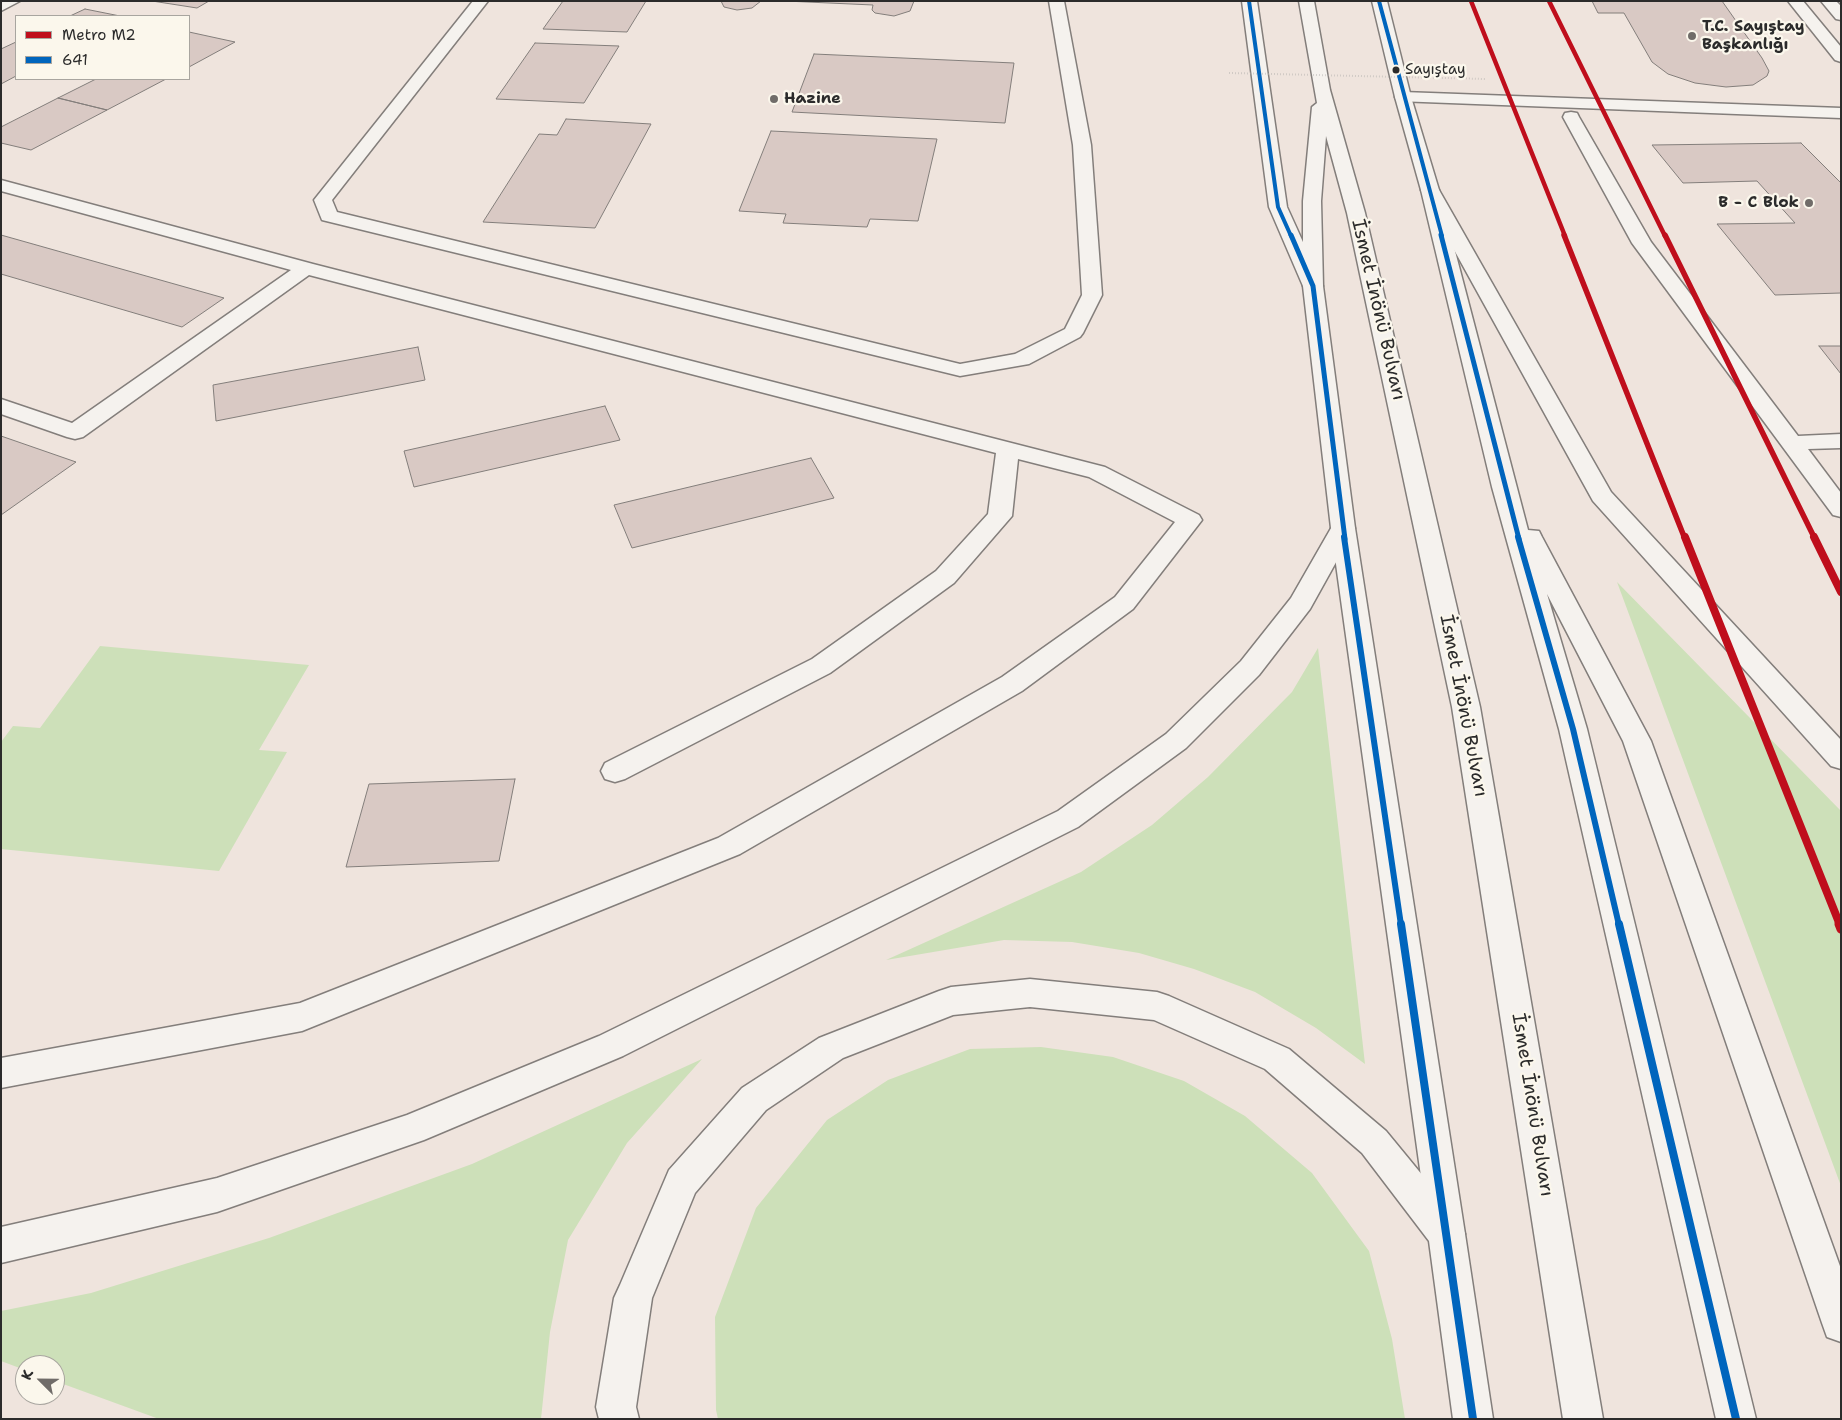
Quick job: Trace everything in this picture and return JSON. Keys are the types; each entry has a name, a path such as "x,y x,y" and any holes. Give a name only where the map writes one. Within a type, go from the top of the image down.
{"main road":[{"path":"1,7 13,1"},
{"path":"481,1 444,45 324,200 329,216 960,370 1021,359 1073,333 1092,295 1082,145 1056,1"},
{"path":"1249,1 1278,207 1313,286"},
{"name":"İsmet İnönü Bulvarı","path":"1306,1 1322,90 1356,213 1466,707 1583,1419"},
{"path":"1379,1 1403,97 1430,190 1504,487 1573,730 1736,1419"},
{"path":"1795,1 1841,57"},
{"path":"1828,1 1841,16"},
{"path":"1322,90 1312,201 1313,286 1342,528 1473,1419"},
{"path":"1403,97 1841,113"},
{"path":"1841,126 1571,116 1642,243 1841,510"},
{"path":"1,185 306,268 1097,472 1190,520 1124,603 1012,684 729,846 302,1017 1,1073"},
{"path":"1430,190 1601,496 1841,760"},
{"path":"1,406 75,432 306,268"},
{"path":"1790,443 1841,441"},
{"path":"615,770 821,666 945,577 1000,516 1008,450"},
{"path":"1504,487 1637,741 1841,1323"},
{"path":"1,1245 217,1195 412,1129 611,1046 1068,819 1176,741 1250,668 1301,603 1342,528"},
{"path":"618,1419 616,1407 633,1298 682,1182 754,1099 831,1048 952,1001 1030,993 1157,1006 1278,1059 1374,1142 1447,1234"}],"path":[{"path":"1229,73 1486,79"}],"green space":[{"path":"1617,582 1841,811 1841,1186"},
{"path":"100,646 309,665 259,750 287,752 219,871 1,849 1,742 13,726 40,728"},
{"path":"1318,648 1365,1064 1316,1028 1255,992 1194,969 1139,953 1072,942 1004,940 886,960 1081,872 1152,825 1208,777 1292,692"},
{"path":"1041,1047 1113,1057 1184,1081 1245,1116 1312,1173 1369,1251 1392,1339 1405,1419 718,1419 716,1410 715,1317 756,1208 827,1120 888,1080 970,1049"},
{"path":"702,1059 627,1143 568,1240 550,1332 541,1419 159,1419 65,1385 65,1355 15,1355 15,1366 1,1361 1,1311 91,1293 269,1238 472,1164"}],"building":[{"path":"152,1 209,1 197,8"},
{"path":"563,1 646,1 627,32 543,29"},
{"path":"721,1 761,1 752,8 737,10 724,7"},
{"path":"785,1 914,1 910,11 894,16 875,13 872,10 873,5"},
{"name":"T.C. Sayıştay Başkanlığı","path":"1592,1 1722,1 1762,58 1769,71 1767,76 1753,85 1726,87 1695,83 1668,74 1652,62 1624,13 1598,13"},
{"path":"85,9 115,15 72,15"},
{"path":"190,32 235,42 190,66"},
{"path":"15,42 15,77 1,84 1,49"},
{"path":"535,43 619,46 584,103 496,99"},
{"path":"814,54 1014,63 1005,123 792,112"},
{"path":"94,80 164,80 107,110 58,98"},
{"path":"58,98 107,110 31,150 1,143 1,127"},
{"path":"566,119 651,124 595,228 483,222 539,134 557,135"},
{"path":"771,131 937,139 918,221 870,219 867,227 783,223 786,214 739,211"},
{"name":"B - C Blok","path":"1801,143 1841,183 1841,293 1775,295 1717,224 1795,223 1757,181 1683,183 1652,145"},
{"path":"1,235 224,298 182,327 1,274"},
{"path":"1819,346 1841,346 1841,374"},
{"path":"418,347 425,380 216,421 213,385"},
{"path":"605,406 620,440 414,487 404,451"},
{"path":"1,436 76,462 1,515"},
{"path":"811,458 834,498 632,548 614,505"},
{"path":"515,779 499,861 346,867 369,784"}],"metro line":[{"name":"M2","path":"1471,1 1841,929"},
{"name":"M2","path":"1549,1 1841,592"}],"transit line":[{"name":"641","path":"1249,1 1278,207 1313,286 1343,528 1473,1419"},
{"name":"641","path":"1379,1 1403,97 1430,190 1504,487 1573,729 1736,1419"}],"place":[{"name":"T.C. Sayıştay Başkanlığı","path":"1692,36"},
{"name":"Sayıştay","path":"1396,70"},
{"name":"Hazine","path":"774,99"},
{"name":"B - C Blok","path":"1809,203"}]}
